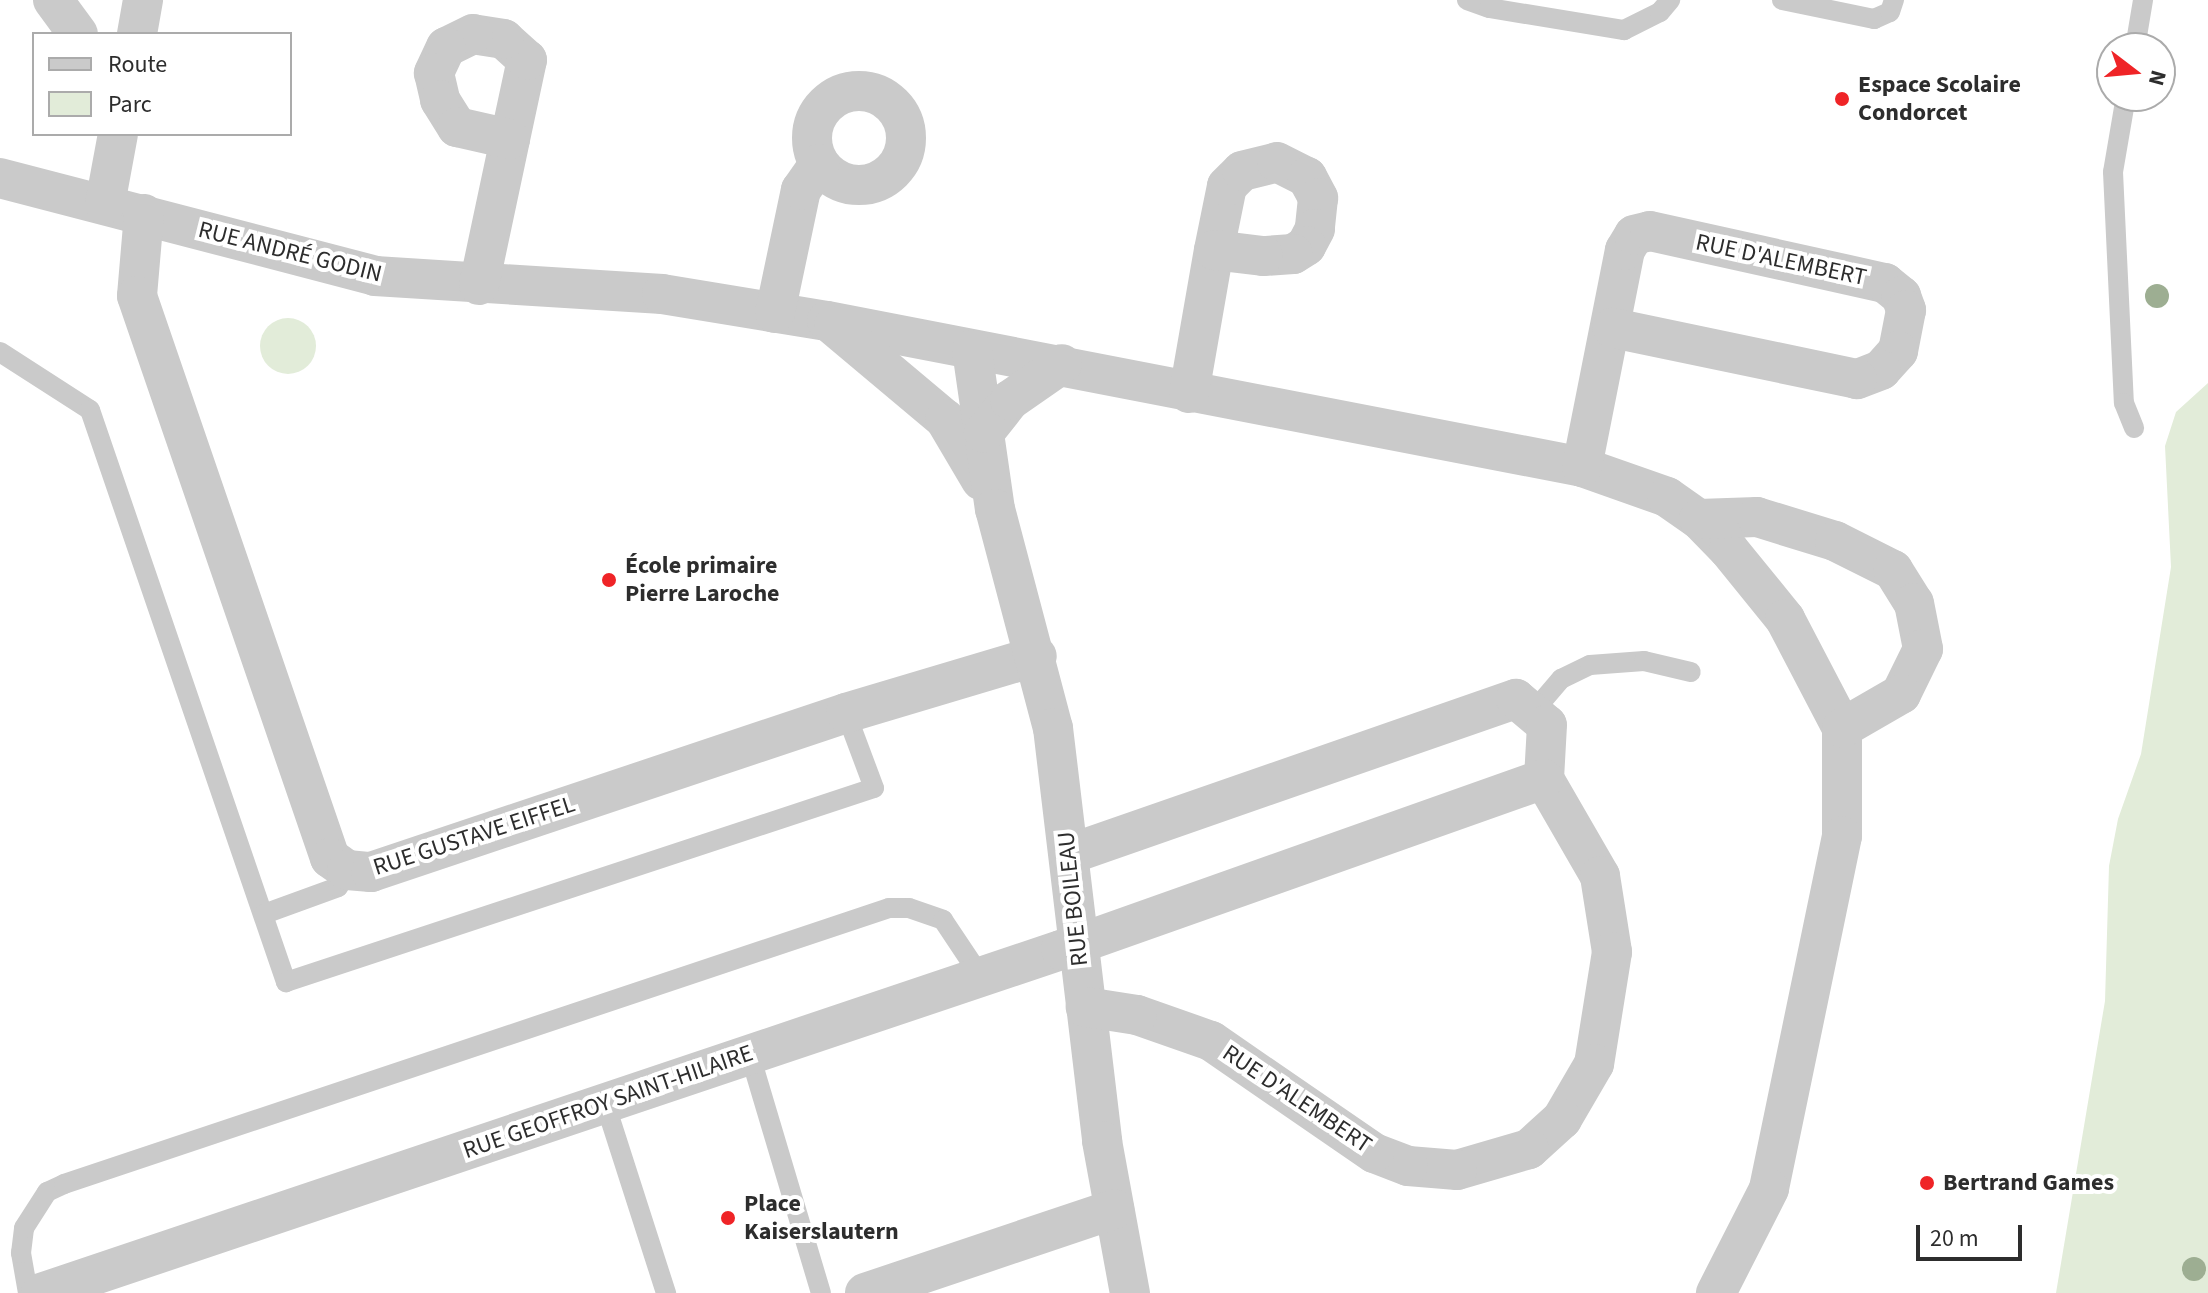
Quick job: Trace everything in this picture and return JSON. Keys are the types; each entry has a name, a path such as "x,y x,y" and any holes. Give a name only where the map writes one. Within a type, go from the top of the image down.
{"street":[{"path":"53,0 77,32"},
{"path":"137,32 143,0"},
{"path":"105,204 118,136"},
{"path":"479,285 510,139"},
{"path":"775,313 801,190 819,164"},
{"name":"RUE ANDRÉ GODIN","path":"0,178 144,214 340,269 479,285 662,294 1062,364"},
{"name":"RUE GUSTAVE EIFFEL","path":"144,214 137,296 330,858 347,870 371,872 846,713 1037,656"},
{"name":"RUE D'ALEMBERT","path":"1582,467 1612,328 1625,250 1634,235 1650,231 1885,283 1901,296 1906,310 1898,351 1881,370 1857,379 1612,328"},
{"path":"1189,393 1214,250"},
{"name":"RUE BOILEAU","path":"827,321 945,419 965,447 995,509"},
{"name":"RUE BOILEAU","path":"972,350 995,509 1037,656 1053,728 1070,854 1076,945 1114,1209 1130,1293"},
{"path":"984,433 1010,400 1062,364 1189,393 1582,467 1667,497 1699,519 1785,619 1842,728 1842,836 1769,1189 1716,1293"},
{"path":"1699,519 1757,517 1835,541 1893,570 1914,603 1923,649 1901,694 1842,728"},
{"path":"1070,854 1516,699 1547,725 1544,779 1076,945"},
{"name":"RUE D'ALEMBERT","path":"1086,1007 1137,1015 1211,1041 1374,1153 1408,1166 1457,1170 1529,1149 1562,1119 1594,1064 1612,952 1600,876 1544,779"},
{"name":"RUE GEOFFROY SAINT-HILAIRE","path":"41,1293 146,1276 605,1103 1076,945"},
{"path":"865,1293 1114,1209"}],"lane":[{"path":"1467,0 1624,30 1660,12 1670,0"},
{"path":"1782,0 1874,19 1890,12 1894,0"},
{"path":"2138,32 2143,0"},
{"path":"2123,112 2113,172 2124,403 2134,428"},
{"path":"0,352 90,410 286,982 874,788 846,713"},
{"path":"1532,713 1561,679 1590,665 1644,661 1691,672"},
{"path":"264,914 338,887 347,870"},
{"path":"28,1293 21,1253 24,1228 47,1192 64,1184 889,908 909,908 943,920 981,977"},
{"path":"750,1055 821,1293"},
{"path":"605,1103 666,1293"}],"green space":[{"path":"288,318 308,326 316,346 308,366 288,374 268,366 260,346 268,326"},
{"path":"2208,383 2208,1293 2056,1293 2105,1001 2109,866 2118,819 2141,754 2171,567 2165,446 2176,412"}],"place":[{"name":"Espace Scolaire Condorcet","path":"1842,99"},
{"name":"École primaire Pierre Laroche","path":"609,580"},
{"name":"Bertrand Games","path":"1927,1183"},
{"name":"Place Kaiserslautern","path":"728,1218"}]}
